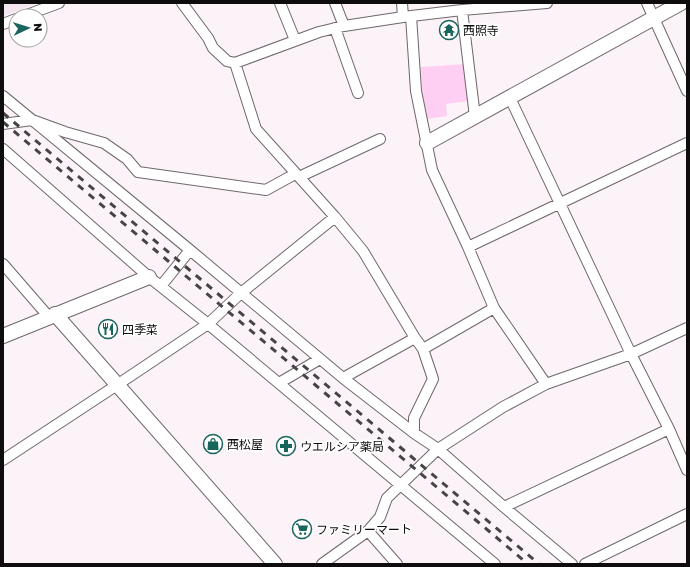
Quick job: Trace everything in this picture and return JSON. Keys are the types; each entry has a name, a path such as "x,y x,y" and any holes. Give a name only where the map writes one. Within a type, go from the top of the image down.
{"street":[{"path":"46,8 59,3"},
{"path":"182,3 208,38 213,48 227,61 235,63 319,32 339,27 462,10 548,3"},
{"path":"280,3 296,40"},
{"path":"335,3 339,27 358,93"},
{"path":"402,3 407,17 416,91 432,170 468,247 494,308 546,384"},
{"path":"647,3 687,91"},
{"path":"427,143 681,3"},
{"path":"462,10 475,117"},
{"path":"235,63 256,129 335,217 362,251 423,349 432,379 414,418 414,433"},
{"path":"3,96 343,378 414,433 438,449 568,563"},
{"path":"510,98 631,354 669,429 687,470"},
{"path":"3,124 32,120 65,132 104,143 127,159 138,172 266,190 380,139"},
{"path":"468,247 687,143"},
{"path":"3,150 149,276 494,564"},
{"path":"3,460 208,324 241,293 335,217"},
{"path":"161,286 190,250"},
{"path":"3,264 117,385 275,564"},
{"path":"3,336 149,276"},
{"path":"423,349 494,308"},
{"path":"322,564 368,531 380,517 387,498 438,449 503,407 546,384 631,354 687,328"},
{"path":"343,378 415,338"},
{"path":"279,383 320,359"},
{"path":"504,507 669,429"},
{"path":"585,564 687,514"},
{"path":"368,531 397,564"}],"shaded area":[{"path":"3,3 38,3 25,8 8,8 8,14 3,16"},
{"path":"466,64 469,101 446,104 447,116 427,119 422,91 421,67"}],"railway":[{"path":"3,113 539,564"},
{"path":"3,122 528,564"}],"place":[{"name":"西照寺","path":"449,30"},
{"name":"四季菜","path":"108,329"},
{"name":"西松屋","path":"213,444"},
{"name":"ウエルシア薬局","path":"286,446"},
{"name":"ファミリーマート","path":"302,529"}]}
